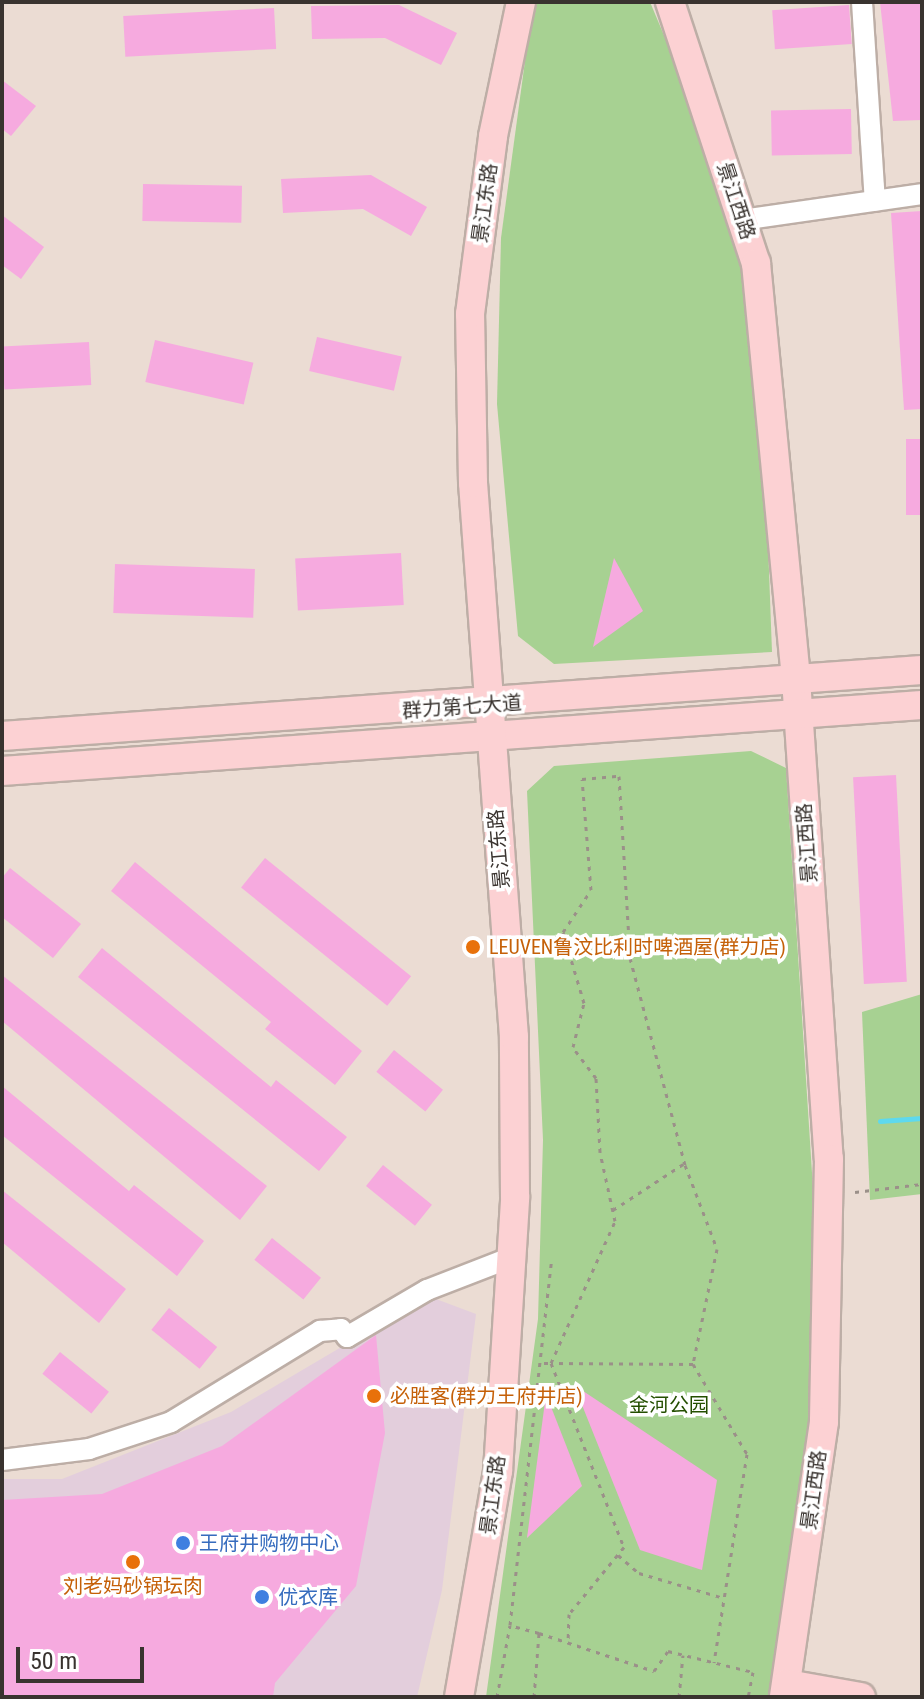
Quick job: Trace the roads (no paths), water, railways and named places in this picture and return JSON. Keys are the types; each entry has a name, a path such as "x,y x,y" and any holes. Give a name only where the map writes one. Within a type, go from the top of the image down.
{"main road":[{"name":"景江东路","path":"459,1697 498,1471 512,1257 514,1037 488,705 470,314 493,136 521,2"},
{"name":"景江西路","path":"670,2 756,263 796,679 829,1159 824,1422 786,1691"},
{"name":"群力第七大道","path":"2,736 488,705 922,670"},
{"name":"群力第七大道","path":"2,771 922,705"},
{"path":"786,1691 861,1697"}],"street":[{"path":"862,2 875,201"},
{"path":"742,220 922,194"},
{"path":"2,1460 89,1449 171,1422 320,1331 341,1329 347,1337 427,1290 512,1257"}],"waterway":[{"path":"880,1121 922,1118"}],"place":[{"name":"LEUVEN鲁汶比利时啤酒屋(群力店)","path":"473,947"},
{"name":"必胜客(群力王府井店)","path":"374,1396"},
{"name":"王府井购物中心","path":"183,1543"},
{"name":"刘老妈砂锅坛肉","path":"133,1562"},
{"name":"优衣库","path":"262,1597"}],"park label":[{"name":"金河公园","path":"669,1405"}]}
